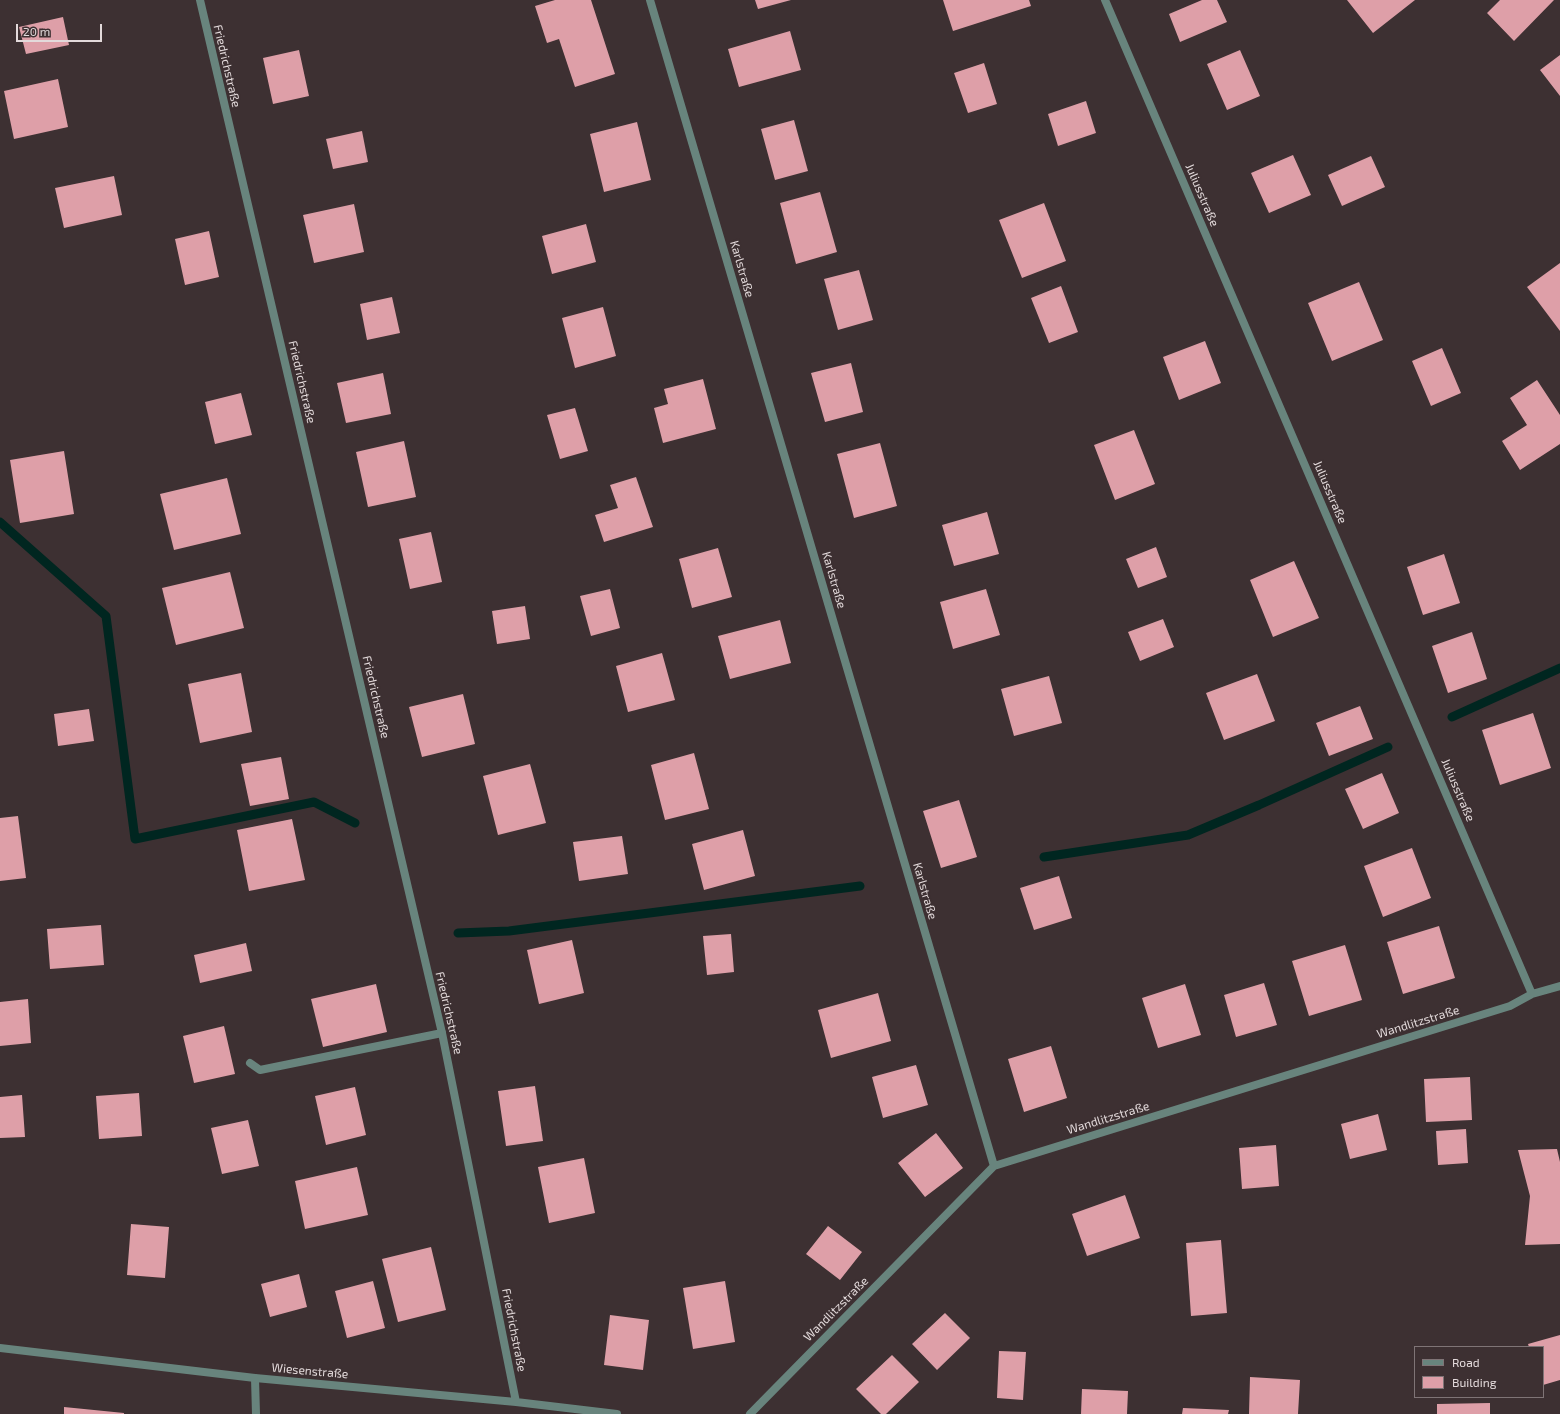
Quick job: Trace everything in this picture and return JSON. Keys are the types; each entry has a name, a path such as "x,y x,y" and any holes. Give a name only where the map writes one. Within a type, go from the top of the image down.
{"street":[{"name":"Friedrichstraße","path":"200,0 442,1033 516,1402"},
{"name":"Karlstraße","path":"650,0 994,1166"},
{"name":"Juliusstraße","path":"1105,0 1532,994"},
{"name":"Wandlitzstraße","path":"750,1414 994,1166 1510,1006 1532,994 1560,986"},
{"path":"250,1063 260,1070 442,1033"},
{"name":"Wiesenstraße","path":"0,1348 254,1378 516,1402 617,1414"},
{"path":"254,1378 256,1414"}],"building":[{"path":"555,0 591,0 615,74 575,87 559,39 547,43 535,6"},
{"path":"755,0 791,0 758,9"},
{"path":"943,0 1029,0 1031,6 953,31"},
{"path":"1202,0 1217,0 1227,22 1180,42 1169,14"},
{"path":"1347,0 1415,0 1373,33"},
{"path":"1500,0 1554,0 1514,41 1487,13"},
{"path":"63,17 69,45 26,54 19,27"},
{"path":"790,31 801,70 739,87 728,49"},
{"path":"299,50 309,96 273,104 263,58"},
{"path":"1240,50 1260,96 1227,110 1207,64"},
{"path":"1560,55 1560,96 1540,70"},
{"path":"984,63 997,104 968,113 954,73"},
{"path":"58,79 68,127 14,139 4,91"},
{"path":"1086,101 1096,133 1058,146 1048,114"},
{"path":"794,120 808,171 775,180 761,129"},
{"path":"637,122 651,180 604,192 590,134"},
{"path":"362,131 368,162 333,169 326,139"},
{"path":"1293,155 1311,195 1269,213 1251,173"},
{"path":"1371,156 1385,187 1342,206 1328,175"},
{"path":"114,176 122,215 64,228 55,188"},
{"path":"820,192 837,252 796,264 780,203"},
{"path":"1044,203 1066,261 1022,278 999,220"},
{"path":"354,204 364,252 314,263 303,215"},
{"path":"586,224 596,262 552,274 542,236"},
{"path":"209,231 219,277 185,285 175,239"},
{"path":"1560,263 1560,331 1527,287"},
{"path":"859,270 873,320 838,330 824,279"},
{"path":"1359,282 1383,340 1332,361 1308,303"},
{"path":"1061,286 1078,332 1049,343 1031,298"},
{"path":"392,297 400,333 367,340 360,304"},
{"path":"603,307 616,356 575,368 562,318"},
{"path":"1205,341 1221,383 1179,400 1163,357"},
{"path":"1442,348 1461,393 1431,406 1412,361"},
{"path":"851,363 863,412 825,422 811,373"},
{"path":"383,373 391,414 346,423 337,383"},
{"path":"703,379 716,429 663,443 654,408 668,404 664,389"},
{"path":"1537,380 1560,415 1560,444 1520,470 1502,441 1527,425 1510,398"},
{"path":"241,393 252,435 215,444 205,402"},
{"path":"575,408 588,451 560,459 547,415"},
{"path":"1134,430 1155,484 1115,500 1094,445"},
{"path":"404,441 416,497 368,507 356,452"},
{"path":"880,443 897,506 854,518 837,454"},
{"path":"64,451 74,514 20,523 10,460"},
{"path":"636,477 653,527 604,542 595,515 618,508 610,485"},
{"path":"227,478 241,534 174,550 160,494"},
{"path":"987,512 999,554 954,566 942,525"},
{"path":"431,532 442,582 410,589 399,539"},
{"path":"1156,547 1167,577 1138,588 1126,559"},
{"path":"718,548 732,597 692,608 679,559"},
{"path":"1444,554 1460,603 1423,615 1407,567"},
{"path":"1294,561 1319,618 1273,637 1250,580"},
{"path":"230,572 244,628 176,645 162,588"},
{"path":"610,589 620,628 591,636 580,596"},
{"path":"986,589 1000,635 953,649 940,602"},
{"path":"525,606 530,639 497,644 492,611"},
{"path":"1163,619 1174,647 1140,661 1128,632"},
{"path":"780,620 791,663 730,679 718,636"},
{"path":"1472,632 1487,679 1448,693 1432,646"},
{"path":"662,653 675,700 628,712 616,666"},
{"path":"241,673 252,732 200,743 188,684"},
{"path":"1257,674 1275,721 1224,740 1206,693"},
{"path":"1049,676 1062,723 1014,736 1001,689"},
{"path":"463,694 475,744 422,757 409,707"},
{"path":"1360,706 1373,739 1329,756 1316,723"},
{"path":"89,709 94,741 58,746 54,714"},
{"path":"1533,713 1551,768 1500,785 1482,730"},
{"path":"694,753 709,809 665,820 651,765"},
{"path":"281,757 289,799 250,806 241,764"},
{"path":"530,764 546,823 498,835 483,776"},
{"path":"1382,773 1399,813 1363,829 1345,789"},
{"path":"959,800 977,857 941,868 923,811"},
{"path":"18,816 26,878 0,881 0,818"},
{"path":"292,819 305,880 249,891 237,830"},
{"path":"743,830 755,876 704,890 692,844"},
{"path":"622,836 628,874 579,881 573,842"},
{"path":"1412,848 1431,898 1383,917 1364,866"},
{"path":"1059,876 1072,918 1034,930 1020,888"},
{"path":"101,925 104,965 50,969 47,929"},
{"path":"1439,926 1455,978 1403,994 1387,942"},
{"path":"731,934 734,972 707,975 703,936"},
{"path":"572,940 584,993 539,1004 527,950"},
{"path":"246,943 252,971 200,983 194,955"},
{"path":"1345,945 1362,1000 1309,1016 1292,961"},
{"path":"1264,983 1277,1025 1236,1037 1224,995"},
{"path":"376,984 387,1032 323,1047 311,999"},
{"path":"1185,984 1201,1035 1158,1048 1142,998"},
{"path":"878,993 891,1041 831,1058 818,1010"},
{"path":"28,999 31,1043 0,1046 0,1002"},
{"path":"224,1026 235,1074 194,1083 183,1036"},
{"path":"1051,1046 1067,1098 1024,1112 1008,1059"},
{"path":"916,1065 928,1105 883,1118 872,1077"},
{"path":"1470,1077 1472,1120 1426,1122 1424,1079"},
{"path":"535,1086 543,1141 506,1146 498,1091"},
{"path":"355,1087 366,1135 326,1145 315,1096"},
{"path":"139,1093 142,1136 99,1139 96,1096"},
{"path":"22,1095 25,1137 0,1138 0,1097"},
{"path":"1378,1114 1387,1150 1350,1159 1341,1124"},
{"path":"248,1120 259,1166 222,1174 211,1128"},
{"path":"1466,1129 1468,1163 1438,1165 1436,1131"},
{"path":"936,1133 963,1168 925,1197 898,1163"},
{"path":"1276,1145 1279,1186 1242,1189 1239,1148"},
{"path":"1557,1149 1560,1162 1560,1244 1525,1245 1530,1196 1518,1150"},
{"path":"584,1158 595,1213 549,1223 538,1167"},
{"path":"357,1167 368,1215 305,1229 295,1181"},
{"path":"1125,1195 1140,1238 1087,1256 1072,1214"},
{"path":"131,1224 169,1227 165,1278 127,1275"},
{"path":"828,1226 862,1252 840,1280 806,1254"},
{"path":"1221,1240 1227,1313 1191,1316 1186,1243"},
{"path":"431,1247 446,1310 398,1322 382,1259"},
{"path":"299,1274 307,1307 270,1317 261,1284"},
{"path":"373,1281 385,1328 347,1338 335,1291"},
{"path":"725,1281 735,1342 693,1349 683,1288"},
{"path":"945,1313 970,1338 937,1370 912,1344"},
{"path":"610,1315 649,1320 643,1370 604,1365"},
{"path":"1560,1335 1560,1380 1544,1385 1544,1346 1529,1346 1528,1344"},
{"path":"999,1351 1026,1352 1023,1400 997,1398"},
{"path":"892,1355 919,1382 886,1414 881,1414 856,1389"},
{"path":"1250,1377 1300,1380 1298,1414 1249,1414"},
{"path":"1082,1389 1128,1391 1127,1414 1081,1414"},
{"path":"1490,1403 1490,1414 1437,1414 1437,1404"},
{"path":"64,1407 124,1413 124,1414 64,1414"},
{"path":"1183,1408 1229,1410 1228,1414 1182,1414"}],"waterway":[{"path":"0,522 106,616 135,839 314,802 355,823"},
{"path":"1452,717 1560,668"},
{"path":"1044,857 1188,835 1388,747"},
{"path":"458,933 509,931 860,886"}]}
